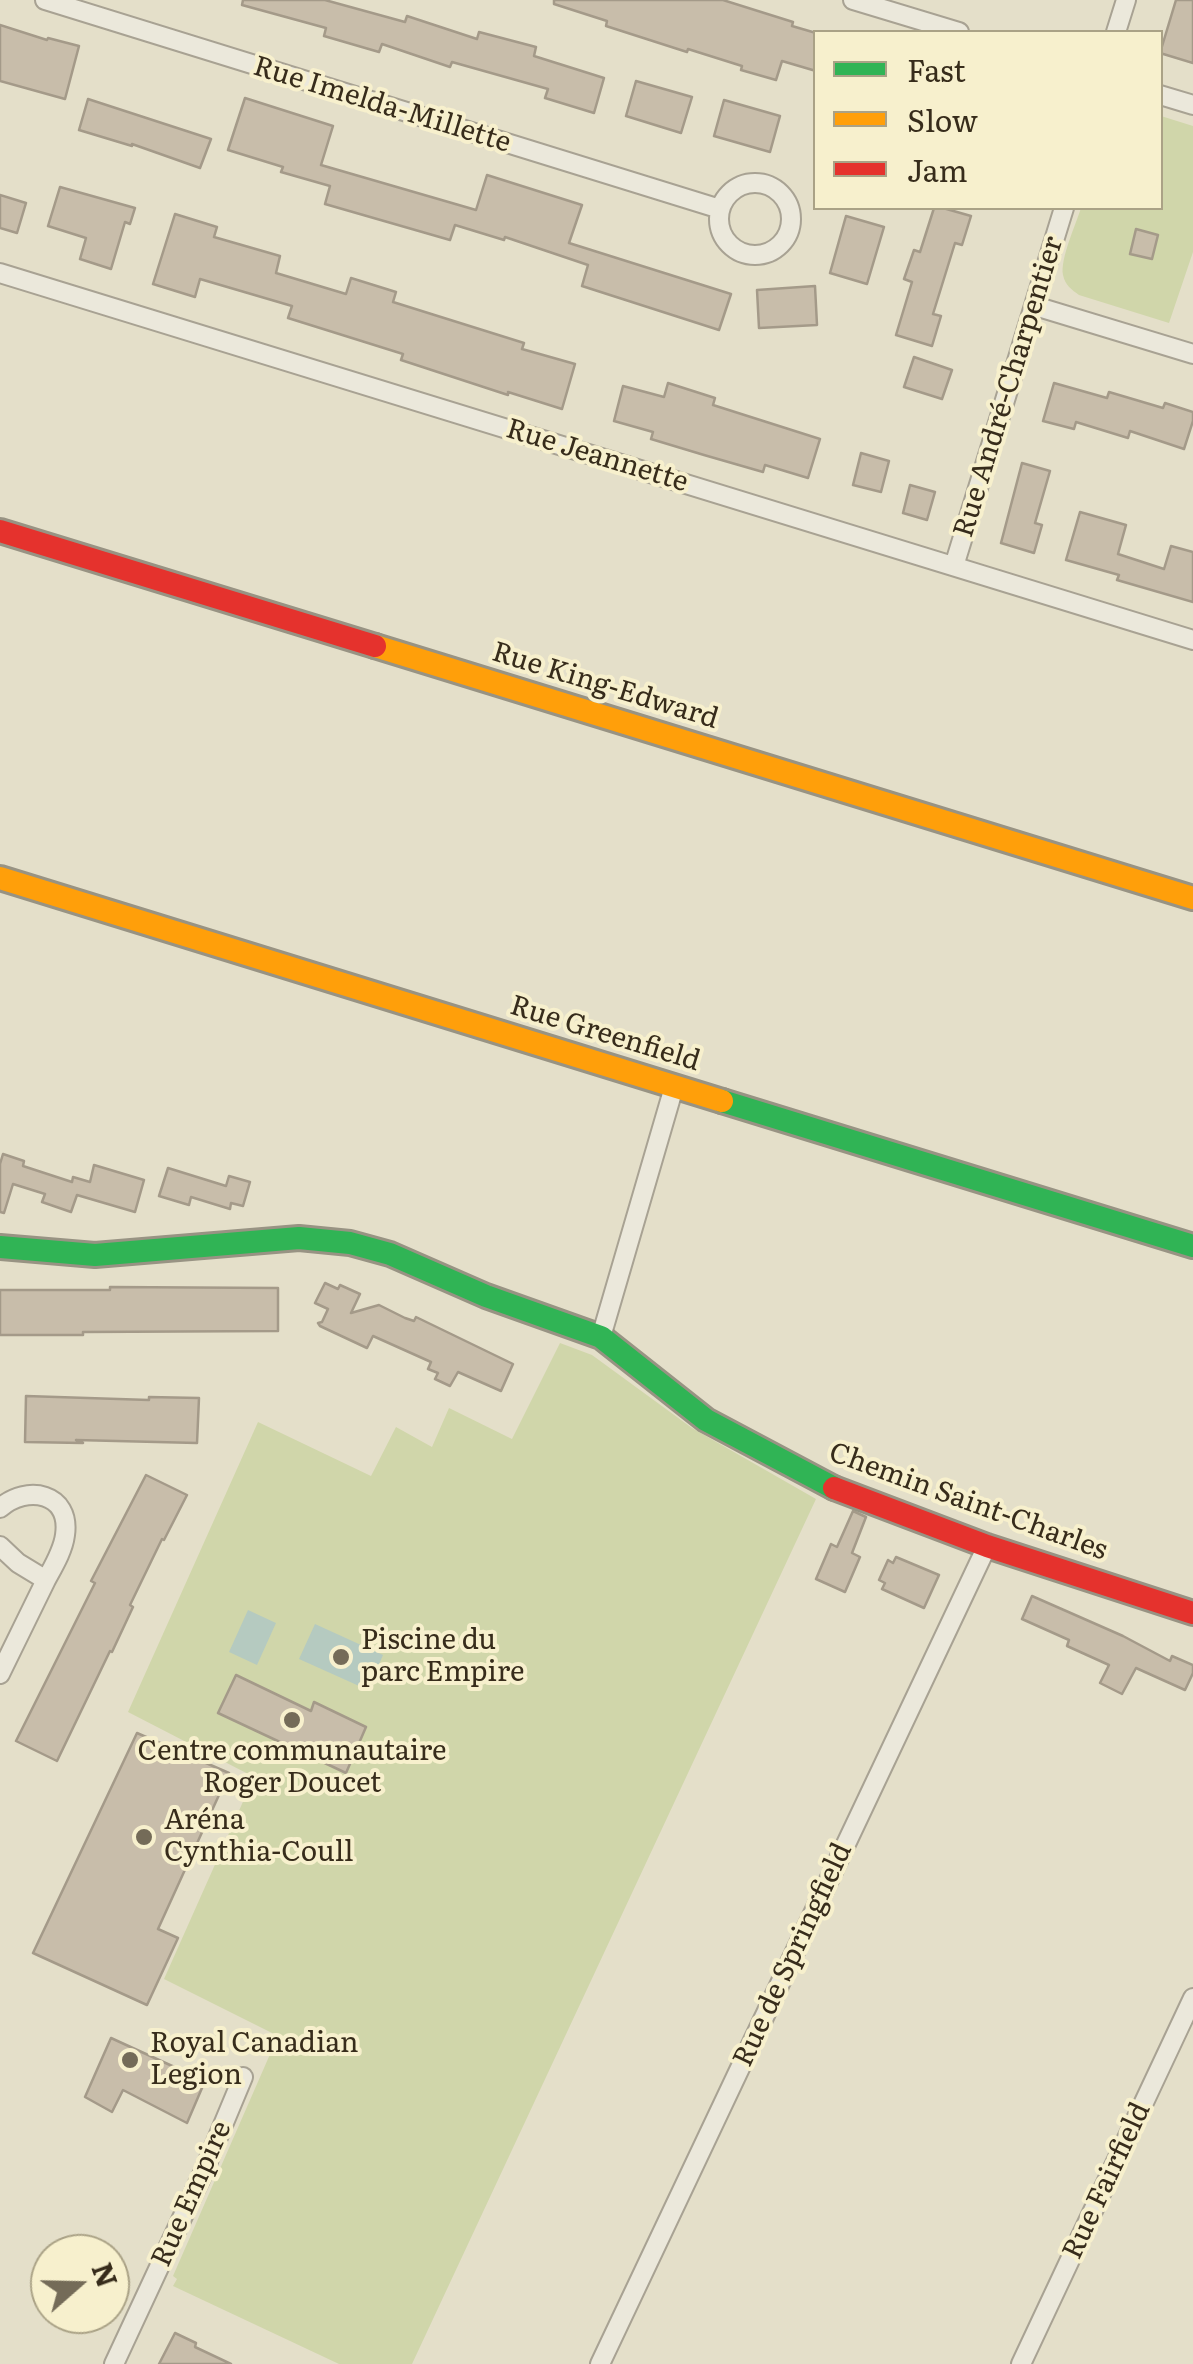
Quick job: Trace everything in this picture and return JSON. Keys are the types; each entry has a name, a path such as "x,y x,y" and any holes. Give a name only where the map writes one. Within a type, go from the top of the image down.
{"street":[{"name":"Rue Imelda-Millette","path":"44,0 720,209"},
{"path":"853,0 952,30"},
{"path":"1117,30 1126,0"},
{"path":"1163,96 1193,105"},
{"path":"756,182 768,185 786,201 790,212 787,235 770,251 747,254 727,242 718,221 720,209 734,189 756,182"},
{"name":"Rue André-Charpentier","path":"954,566 1063,210"},
{"name":"Rue Jeannette","path":"0,274 1193,640"},
{"path":"1035,306 1193,354"},
{"name":"Rue King-Edward","path":"0,531 1193,898"},
{"name":"Rue Greenfield","path":"0,878 1193,1246"},
{"path":"601,1338 674,1086"},
{"name":"Chemin Saint-Charles","path":"0,1248 95,1255 300,1238 350,1243 390,1254 486,1296 601,1338 706,1420 824,1484 987,1546 1193,1614"},
{"path":"0,1508 23,1494 38,1494 53,1500 63,1514 65,1534 0,1674"},
{"path":"0,1546 46,1580"},
{"name":"Rue de Springfield","path":"600,2364 987,1546"},
{"name":"Rue Fairfield","path":"1021,2364 1193,1998"},
{"name":"Rue Empire","path":"114,2364 243,2077"}],"green space":[{"path":"1163,117 1193,126 1193,252 1169,323 1079,295 1065,282 1066,251 1080,210 1163,210"},
{"path":"560,1343 592,1355 692,1428 816,1499 412,2364 339,2364 173,2286 177,2279 173,2276 278,2036 164,1979 254,1777 128,1712 258,1422 371,1476 396,1427 432,1447 449,1408 512,1439"}],"shaded area":[{"path":"248,1610 276,1623 257,1665 229,1652"},
{"name":"Piscine du parc Empire","path":"315,1624 383,1655 368,1690 299,1659"}],"building":[{"path":"243,0 325,0 405,22 407,16 477,39 479,32 536,47 534,56 604,78 594,113 545,98 548,89 452,62 450,67 382,44 379,52 324,36 326,28 242,5"},
{"path":"554,0 723,0 813,32 813,70 782,61 776,80 741,70 742,66 606,26 607,21 554,4"},
{"path":"1176,0 1193,0 1193,63 1163,54"},
{"path":"0,25 79,46 65,99 0,81"},
{"path":"636,81 692,97 681,133 626,116"},
{"path":"245,98 333,126 321,165 476,210 487,175 582,205 569,243 731,294 719,330 582,286 588,265 505,237 504,240 455,225 450,240 325,204 330,186 281,172 283,167 228,150"},
{"path":"88,99 211,139 200,168 79,130"},
{"path":"724,100 780,116 770,152 714,136"},
{"path":"60,187 135,208 130,224 125,222 111,269 80,259 86,238 48,226"},
{"path":"0,195 26,203 17,233 0,228"},
{"path":"933,210 971,216 962,245 955,243 933,314 941,316 932,346 896,335 912,282 904,279 914,250 920,252"},
{"path":"175,214 217,227 214,237 280,256 276,273 346,294 351,278 396,292 393,302 524,343 522,349 575,364 562,409 401,360 403,354 288,318 292,306 200,279 195,297 153,284"},
{"path":"846,216 884,227 867,284 830,273"},
{"path":"1136,229 1158,235 1152,259 1130,254"},
{"path":"815,286 817,325 759,328 757,290"},
{"path":"914,357 952,370 942,399 904,387"},
{"path":"668,383 715,398 713,405 820,439 808,478 765,465 763,472 704,455 651,439 653,432 614,421 623,386 664,397"},
{"path":"1054,383 1107,398 1109,392 1163,408 1165,403 1193,412 1184,449 1130,431 1128,438 1076,422 1074,429 1043,421"},
{"path":"861,453 889,461 881,492 853,485"},
{"path":"1022,463 1050,471 1035,523 1042,525 1034,553 1001,543"},
{"path":"910,485 935,492 927,520 903,513"},
{"path":"1080,512 1126,525 1118,554 1164,569 1171,546 1193,552 1193,602 1066,560"},
{"path":"3,1154 24,1161 23,1166 72,1182 73,1177 90,1182 94,1165 144,1180 135,1212 77,1195 71,1212 42,1202 45,1194 13,1184 4,1213 0,1212"},
{"path":"168,1168 226,1186 229,1176 250,1182 243,1206 231,1203 230,1209 191,1197 189,1205 159,1196"},
{"path":"325,1283 360,1294 351,1313 379,1305 414,1321 416,1317 513,1364 501,1391 458,1372 450,1386 435,1379 438,1373 428,1369 431,1362 373,1336 367,1348 320,1326 318,1323 328,1309 315,1303"},
{"path":"278,1288 278,1331 0,1335 0,1290"},
{"path":"26,1396 199,1398 197,1443 25,1442"},
{"path":"146,1475 187,1495 162,1539 112,1652 57,1761 16,1741"},
{"path":"853,1511 866,1517 852,1553 860,1557 845,1592 816,1579 831,1544 837,1547"},
{"path":"896,1557 939,1575 924,1608 882,1589 885,1583 879,1580 888,1560 893,1563"},
{"path":"1032,1596 1170,1661 1172,1656 1193,1665 1185,1690 1136,1668 1122,1694 1100,1683 1109,1665 1067,1646 1069,1640 1022,1619"},
{"name":"Centre communautaire Roger Doucet","path":"236,1675 311,1711 314,1702 366,1727 346,1773 218,1713"},
{"name":"Aréna Cynthia-Coull","path":"137,1733 229,1773 158,1929 178,1938 147,2005 33,1953"},
{"name":"Royal Canadian Legion","path":"111,2038 205,2081 187,2123 123,2090 112,2112 85,2097"},
{"path":"175,2333 196,2343 195,2347 231,2364 159,2364"}],"traffic: fast":[{"path":"722,1101 1193,1246"},
{"path":"0,1247 95,1255 299,1238 350,1243 390,1254 486,1296 601,1337 706,1420 834,1488"}],"traffic: slow":[{"path":"375,646 1193,898"},
{"path":"0,878 722,1101"}],"traffic: jam":[{"path":"0,531 375,646"},
{"path":"834,1488 987,1546 1193,1613"}],"place":[{"name":"Piscine du parc Empire","path":"341,1657"},
{"name":"Centre communautaire Roger Doucet","path":"292,1720"},
{"name":"Aréna Cynthia-Coull","path":"144,1837"},
{"name":"Royal Canadian Legion","path":"130,2060"}]}
